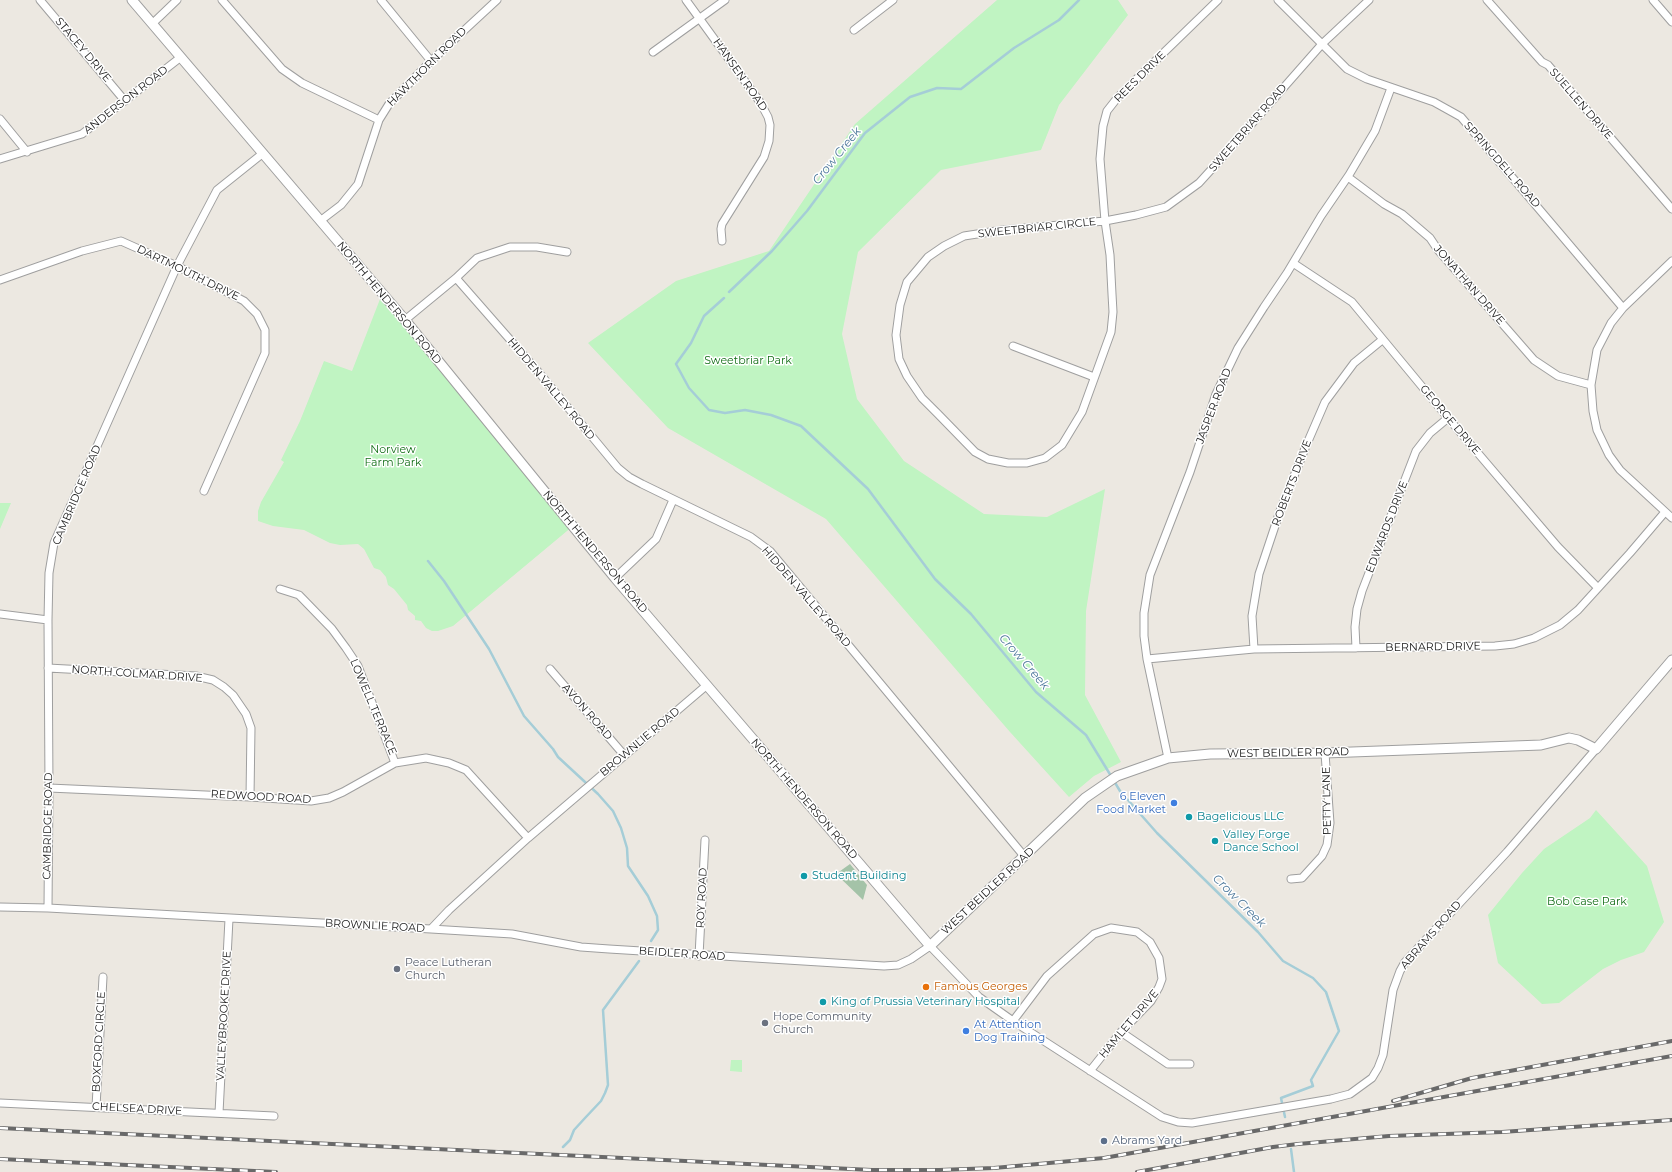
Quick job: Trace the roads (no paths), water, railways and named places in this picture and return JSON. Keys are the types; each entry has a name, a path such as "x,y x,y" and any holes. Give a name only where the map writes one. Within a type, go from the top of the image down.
{"street":[{"name":"STACEY DRIVE","path":"40,0 125,101"},
{"name":"NORTH HENDERSON ROAD","path":"132,0 405,320 615,578 930,946 979,997 1090,1071"},
{"path":"152,24 177,0"},
{"path":"222,0 282,69 302,83 379,120"},
{"path":"381,0 431,61"},
{"name":"HAWTHORN ROAD","path":"320,221 342,205 358,184 379,120 389,104 431,61 497,0"},
{"name":"HANSEN ROAD","path":"686,0 760,102 768,116 770,125 769,141 764,157 722,224 720,229 722,241"},
{"path":"653,52 725,0"},
{"path":"854,30 893,0"},
{"name":"REES DRIVE","path":"1106,221 1100,159 1103,126 1107,111 1118,97 1218,0"},
{"name":"SPRINGDELL ROAD","path":"1278,0 1347,69 1367,79 1434,102 1461,118 1623,308"},
{"name":"SWEETBRIAR ROAD","path":"1106,221 1166,206 1188,192 1220,161 1322,44 1369,0"},
{"name":"SUELLEN DRIVE","path":"1487,0 1542,62 1548,65 1672,209"},
{"path":"1654,0 1672,22"},
{"name":"ANDERSON ROAD","path":"0,159 82,134 181,57"},
{"name":"JASPER ROAD","path":"1168,758 1147,660 1144,636 1144,613 1150,575 1190,472 1216,394 1238,348 1293,263 1321,216 1348,177 1375,131 1392,88"},
{"path":"0,119 27,152"},
{"name":"CAMBRIDGE ROAD","path":"48,908 48,620 49,573 54,543 177,266 217,190 262,154"},
{"name":"JONATHAN DRIVE","path":"1348,177 1384,204 1402,214 1430,238 1438,250 1534,360 1558,376 1591,385"},
{"name":"SWEETBRIAR CIRCLE","path":"1106,221 1110,255 1113,312 1111,332 1094,377 1082,412 1062,445 1045,458 1027,463 1008,463 988,459 975,452 922,398 907,376 899,359 896,335 900,305 907,282 928,257 944,246 964,236 1003,230 1106,221"},
{"name":"DARTMOUTH DRIVE","path":"0,280 82,251 121,240 177,266 244,301 257,314 264,330 265,353 204,491"},
{"path":"405,320 456,278 477,258 510,247 537,247 567,252"},
{"path":"1672,261 1623,308 1608,328 1597,350 1591,385 1593,411 1597,430 1609,455 1620,470 1672,518"},
{"name":"GEORGE DRIVE","path":"1293,263 1352,302 1382,340 1558,547 1598,588"},
{"name":"HIDDEN VALLEY ROAD","path":"456,278 541,375 612,462 629,477 673,500 751,537 770,551 1024,856"},
{"name":"ROBERTS DRIVE","path":"1254,649 1252,616 1259,574 1280,511 1306,446 1325,402 1354,363 1382,340"},
{"path":"1013,346 1094,377"},
{"name":"EDWARDS DRIVE","path":"1356,648 1355,628 1357,609 1362,591 1412,461 1416,451 1430,433 1448,418"},
{"path":"615,578 656,539 673,500"},
{"name":"BERNARD DRIVE","path":"1147,660 1254,649 1495,646 1514,644 1537,638 1560,625 1578,610 1665,512"},
{"name":"LOWELL TERRACE","path":"280,589 299,595 332,629 347,649 358,666 396,763"},
{"path":"0,614 48,620"},
{"path":"1596,749 1672,660"},
{"name":"NORTH COLMAR DRIVE","path":"48,668 196,676 213,680 224,687 233,694 243,709 251,728 250,797"},
{"name":"AVON ROAD","path":"550,669 624,755"},
{"name":"BROWNLIE ROAD","path":"0,907 48,908 431,929 452,907 528,838 706,685"},
{"name":"WEST BEIDLER ROAD","path":"930,946 1085,798 1118,776 1168,758 1210,754 1326,753 1541,745 1570,738 1578,740 1596,749"},
{"name":"ABRAMS ROAD","path":"1090,1071 1162,1117 1172,1121 1192,1122 1350,1094 1372,1078 1378,1068 1383,1055 1393,990 1400,971 1406,962 1507,852 1596,749"},
{"name":"PETTY LANE","path":"1291,879 1302,878 1322,856 1327,845 1330,823 1326,753"},
{"name":"REDWOOD ROAD","path":"49,788 311,801 329,798 396,763 426,758 449,763 466,770 528,838"},
{"name":"ROY ROAD","path":"699,956 706,840"},
{"name":"VALLEYBROOKE DRIVE","path":"219,1113 230,919"},
{"name":"HAMLET DRIVE","path":"1013,1021 1047,976 1094,934 1111,928 1121,928 1137,932 1150,942 1159,958 1162,980 1151,1001 1121,1032 1090,1071"},
{"name":"BEIDLER ROAD","path":"431,929 512,934 586,947 699,956 884,966 898,964 911,959 930,946"},
{"name":"BOXFORD CIRCLE","path":"96,1107 103,977"},
{"path":"1121,1032 1168,1064 1190,1064"},
{"name":"CHELSEA DRIVE","path":"0,1103 274,1116"}],"waterway":[{"name":"Crow Creek","path":"729,292 772,251 807,211 865,133 910,97 937,88 961,89 1014,48 1059,20 1079,0"},
{"name":"Crow Creek","path":"724,298 704,316 691,343 676,364 689,388 709,410 725,413 745,410 771,415 801,426 868,489 935,579 971,614 1036,692 1086,735 1111,776"},
{"path":"428,561 444,581 489,649 524,716 553,749 558,757 598,794 613,811 621,828 627,848 628,866 648,896 657,916 658,930 651,941"},
{"name":"Crow Creek","path":"1114,781 1120,791 1157,833 1258,932 1283,961 1313,978 1326,992 1339,1031 1311,1080 1313,1086 1281,1098 1285,1117"},
{"path":"563,1147 570,1140 574,1130 601,1101 605,1093 608,1085 603,1010 639,961"},
{"name":"Crow Creek","path":"1291,1149 1294,1172"}],"railway":[{"path":"1393,1101 1472,1078 1672,1041"},
{"path":"0,1128 872,1170 994,1168 1104,1158 1672,1056"},
{"path":"1137,1172 1273,1147 1298,1144 1389,1136 1502,1132 1672,1120"},
{"path":"0,1159 276,1172"}],"place":[{"name":"6 Eleven Food Market","path":"1174,803"},
{"name":"Bagelicious LLC","path":"1189,817"},
{"name":"Valley Forge Dance School","path":"1215,841"},
{"name":"Student Building","path":"804,876"},
{"name":"Peace Lutheran Church","path":"397,969"},
{"name":"Famous Georges","path":"926,987"},
{"name":"King of Prussia Veterinary Hospital","path":"823,1002"},
{"name":"Hope Community Church","path":"765,1023"},
{"name":"At Attention Dog Training","path":"966,1031"},
{"name":"Abrams Yard","path":"1104,1141"}],"park label":[{"name":"Sweetbriar Park","path":"748,361"},
{"name":"Norview Farm Park","path":"393,456"},
{"name":"Bob Case Park","path":"1587,902"}]}
